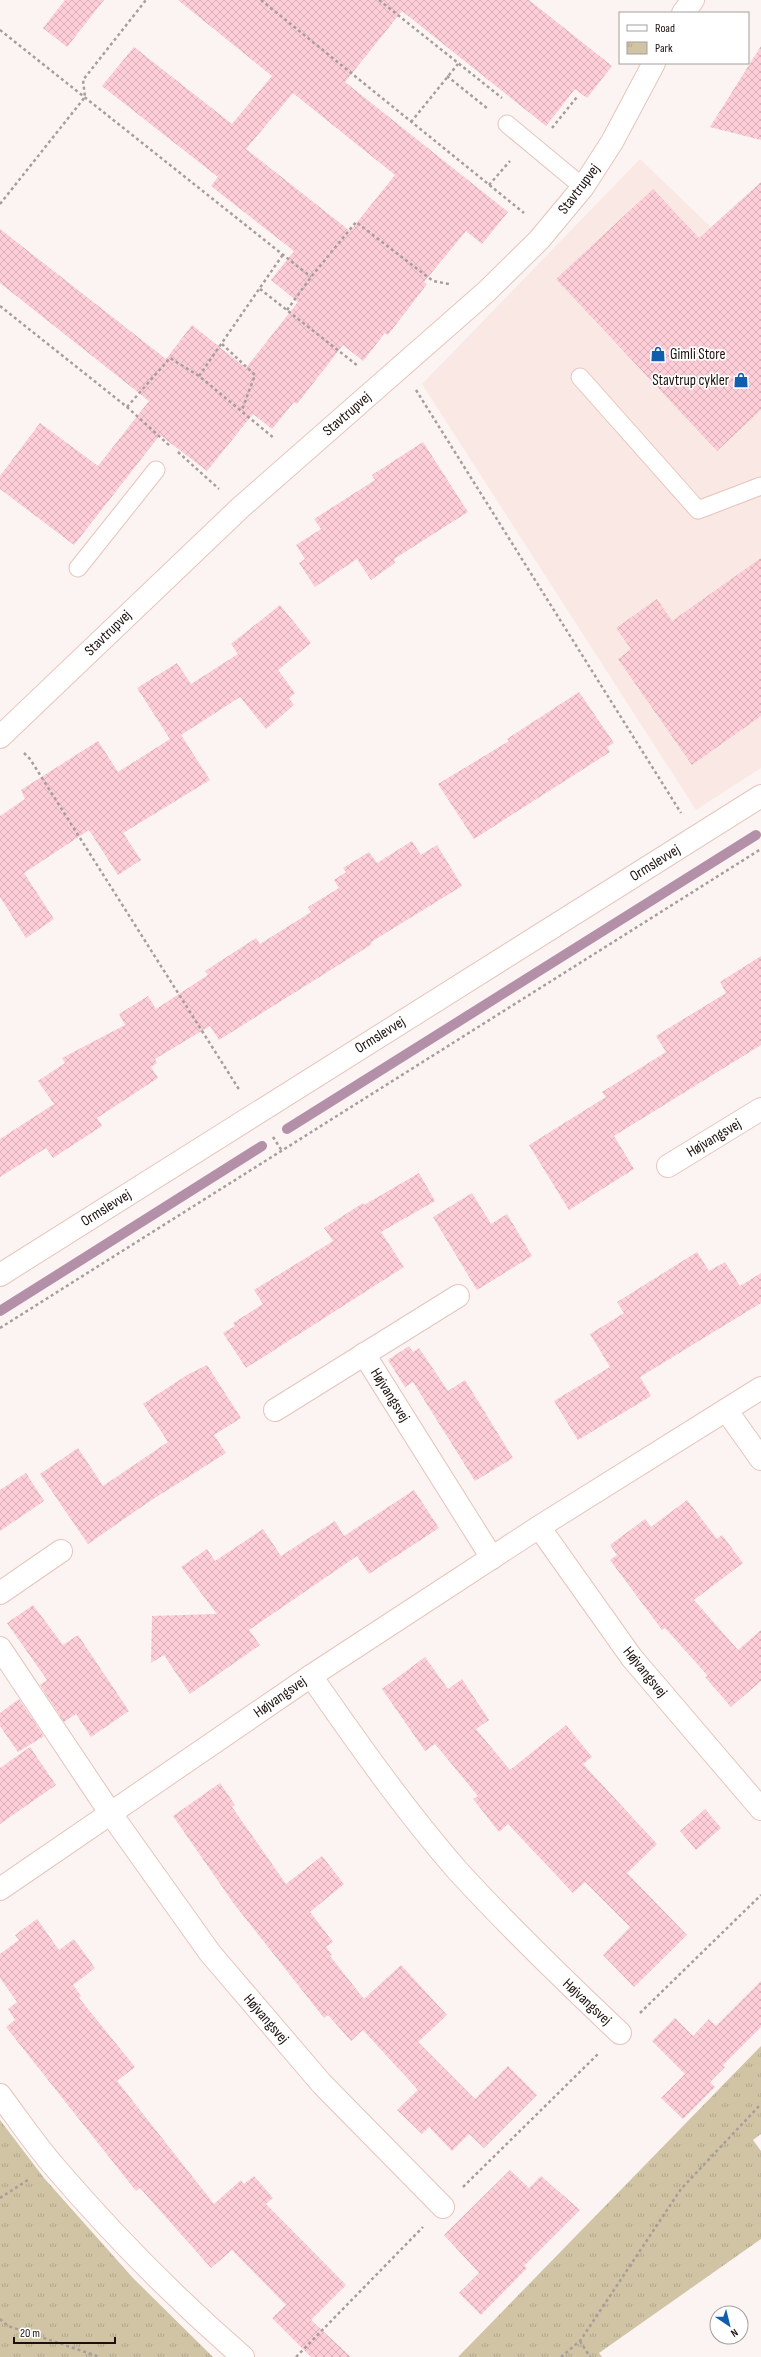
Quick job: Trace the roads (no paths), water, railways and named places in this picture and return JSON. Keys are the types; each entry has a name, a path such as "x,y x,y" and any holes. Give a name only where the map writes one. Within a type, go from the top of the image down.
{"street":[{"path":"684,12 693,0"},
{"name":"Stavtrupvej","path":"1,735 240,508 486,292 546,231 583,188 612,142 653,64"},
{"name":"Ormslevvej","path":"0,1275 761,796"},
{"name":"Højvangsvej","path":"668,1166 761,1110"},
{"name":"Højvangsvej","path":"275,1410 458,1296"},
{"name":"Højvangsvej","path":"364,1354 492,1558"},
{"name":"Højvangsvej","path":"0,1889 311,1676 492,1558 761,1388"},
{"path":"726,1410 761,1459"},
{"name":"Højvangsvej","path":"539,1528 632,1658 761,1809"},
{"path":"0,1593 61,1552"},
{"name":"Højvangsvej","path":"0,1648 111,1814 210,1954 322,2084 443,2207"},
{"name":"Højvangsvej","path":"311,1676 380,1775 457,1869 540,1957 620,2033"},
{"path":"0,2095 52,2164 120,2241 194,2314 243,2357"}],"lane":[{"path":"507,124 583,188"},
{"path":"580,376 698,510 761,486"},
{"path":"78,568 156,470"}],"waterway":[{"path":"287,1129 756,835"},
{"path":"0,1311 262,1146"}],"place":[{"name":"Gimli Store","path":"658,354"},
{"name":"Stavtrup cykler","path":"741,380"}]}
